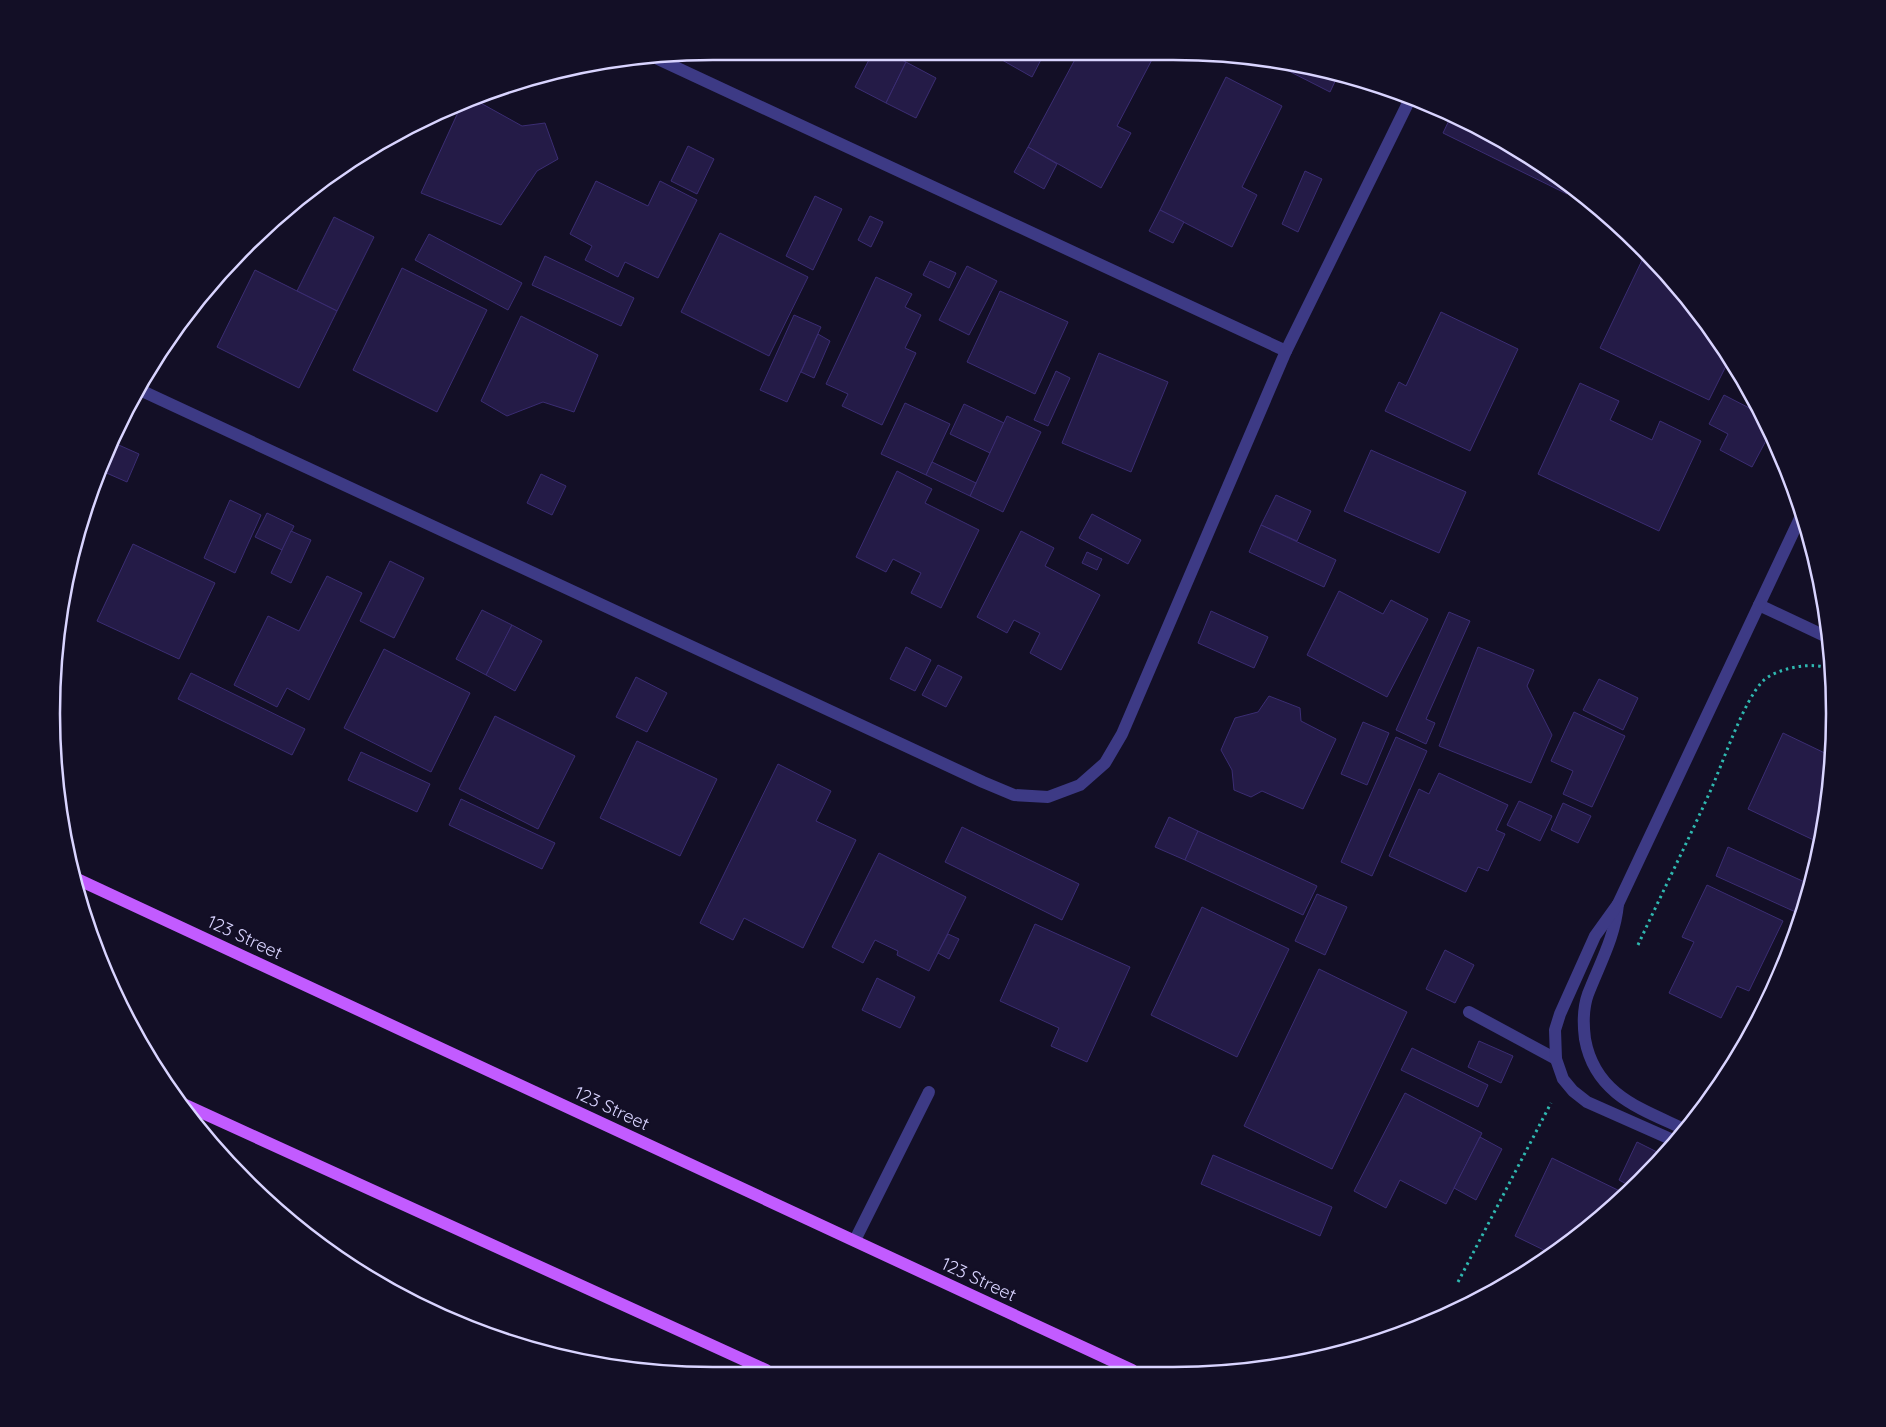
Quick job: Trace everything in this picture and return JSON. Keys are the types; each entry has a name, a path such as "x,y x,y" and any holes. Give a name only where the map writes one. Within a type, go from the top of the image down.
{"main road":[{"name":"123 Street","path":"82,881 1126,1367"},
{"path":"193,1109 759,1367"}],"street":[{"path":"666,62 1286,351"},
{"path":"145,392 983,782 1014,795 1048,796 1080,785 1086,780 1105,763 1122,734 1286,351 1407,104"},
{"path":"1669,1138 1587,1102 1573,1091 1564,1079 1556,1059 1554,1030 1595,936 1618,904 1797,523"},
{"path":"1759,605 1821,634"},
{"path":"1618,904 1614,933 1588,995 1584,1012 1587,1048 1593,1065 1615,1093 1630,1104 1678,1126"},
{"path":"1469,1012 1556,1059"},
{"path":"855,1240 929,1092"}],"path":[{"path":"1634,953 1709,795 1751,696 1764,680 1792,668 1821,665 1824,667"},
{"path":"1458,1282 1564,1079"}],"building":[{"path":"869,60 902,60 906,62 886,103 855,87"},
{"path":"1002,60 1041,60 1032,77"},
{"path":"1075,60 1152,60 1117,126 1131,133 1101,188 1028,147"},
{"path":"906,62 936,78 916,118 886,103"},
{"path":"1289,71 1335,81 1330,92"},
{"path":"1226,77 1282,106 1242,187 1257,195 1232,247 1160,210"},
{"path":"481,103 522,126 545,123 558,159 537,171 501,225 421,193 458,112"},
{"path":"1449,121 1462,127 1536,170 1568,193 1567,194 1443,133"},
{"path":"688,146 714,159 697,194 671,181"},
{"path":"1028,147 1057,164 1044,189 1014,172"},
{"path":"1305,171 1322,179 1298,232 1282,224"},
{"path":"596,181 648,206 660,181 697,200 658,278 625,262 618,277 585,260 592,246 570,234"},
{"path":"815,196 842,209 813,270 786,256"},
{"path":"1160,210 1184,222 1173,243 1149,231"},
{"path":"870,216 883,222 871,247 858,240"},
{"path":"334,217 374,237 337,311 297,291"},
{"path":"720,233 808,277 769,356 681,312"},
{"path":"429,234 522,283 508,310 415,260"},
{"path":"545,256 634,298 621,326 532,285"},
{"path":"1643,259 1691,316 1726,366 1709,400 1600,348"},
{"path":"930,261 956,273 949,288 923,275"},
{"path":"967,266 997,281 969,335 939,320"},
{"path":"402,268 487,310 437,412 353,370"},
{"path":"255,270 337,311 299,388 217,347"},
{"path":"876,277 912,294 905,307 921,315 905,348 916,353 882,425 842,406 848,394 826,384"},
{"path":"1000,291 1068,322 1035,394 967,362"},
{"path":"1441,312 1518,349 1470,451 1385,411 1399,382 1406,386"},
{"path":"794,315 821,327 787,402 760,390"},
{"path":"521,316 598,355 574,412 543,402 507,416 481,401"},
{"path":"818,334 830,341 814,378 801,372"},
{"path":"1099,353 1168,382 1131,472 1062,443"},
{"path":"1056,371 1070,378 1048,426 1034,420"},
{"path":"1580,383 1619,401 1610,420 1652,440 1660,421 1701,441 1659,531 1538,474"},
{"path":"1724,395 1750,408 1766,440 1752,467 1720,450 1728,434 1709,424"},
{"path":"905,403 950,424 926,475 881,454"},
{"path":"964,404 1004,423 990,453 950,434"},
{"path":"1007,416 1041,432 1003,512 970,496"},
{"path":"118,445 139,454 127,482 106,473"},
{"path":"1371,450 1466,492 1439,553 1344,511"},
{"path":"932,462 976,483 970,496 926,475"},
{"path":"897,471 932,489 925,503 979,530 941,608 911,593 921,573 893,559 886,572 856,557"},
{"path":"541,474 566,486 552,515 527,503"},
{"path":"1276,495 1311,511 1297,541 1261,525"},
{"path":"230,500 261,515 235,573 204,558"},
{"path":"267,513 294,526 282,550 255,537"},
{"path":"1092,514 1141,540 1128,564 1079,538"},
{"path":"1261,525 1336,560 1324,587 1249,552"},
{"path":"291,531 311,540 291,583 271,573"},
{"path":"1021,531 1054,548 1045,566 1100,595 1061,670 1030,653 1040,633 1014,620 1007,633 977,617"},
{"path":"133,544 215,583 179,659 97,621"},
{"path":"1087,552 1102,559 1097,570 1082,563"},
{"path":"390,561 424,578 394,638 360,621"},
{"path":"327,576 362,593 309,700 287,688 277,707 234,685 268,616 299,631"},
{"path":"1339,591 1383,614 1391,600 1428,619 1387,697 1307,655"},
{"path":"482,610 512,625 486,675 456,659"},
{"path":"1211,611 1268,637 1254,668 1198,643"},
{"path":"1449,612 1470,621 1426,719 1435,723 1426,744 1396,730"},
{"path":"512,625 542,641 515,691 486,675"},
{"path":"906,647 931,660 915,691 890,679"},
{"path":"1478,647 1534,670 1527,686 1552,735 1531,783 1439,746"},
{"path":"384,649 470,693 431,772 344,728"},
{"path":"938,665 962,677 946,707 922,695"},
{"path":"191,673 305,729 292,755 178,699"},
{"path":"636,677 667,693 647,732 616,717"},
{"path":"1599,679 1638,698 1623,730 1583,710"},
{"path":"1269,696 1300,708 1301,721 1336,739 1303,809 1262,791 1251,797 1234,790 1232,770 1221,750 1235,718 1258,712"},
{"path":"1574,712 1625,736 1592,807 1563,794 1573,771 1551,761"},
{"path":"495,716 575,756 538,829 459,789"},
{"path":"1363,722 1389,733 1367,785 1341,774"},
{"path":"1783,733 1825,753 1813,840 1748,809"},
{"path":"1396,737 1427,751 1372,876 1341,862"},
{"path":"637,741 717,779 680,856 600,818"},
{"path":"361,752 430,784 417,812 348,780"},
{"path":"778,764 831,791 816,821 856,840 803,948 744,918 733,940 700,923"},
{"path":"1439,773 1508,805 1496,830 1505,834 1488,871 1478,867 1466,892 1389,856 1419,789 1429,794"},
{"path":"461,799 555,843 542,869 449,825"},
{"path":"1519,801 1552,816 1540,841 1507,825"},
{"path":"1563,803 1591,816 1578,843 1551,830"},
{"path":"1169,817 1198,831 1185,860 1155,847"},
{"path":"962,827 1079,884 1062,920 945,862"},
{"path":"1198,831 1317,886 1303,915 1185,860"},
{"path":"1728,847 1804,882 1795,912 1716,876"},
{"path":"879,853 966,897 929,971 897,955 898,951 875,940 863,963 832,947"},
{"path":"1707,885 1783,921 1749,991 1737,986 1721,1018 1669,993 1694,942 1682,937"},
{"path":"1317,894 1347,907 1325,955 1295,941"},
{"path":"1202,907 1289,949 1237,1057 1151,1015"},
{"path":"1035,924 1130,967 1087,1062 1051,1046 1059,1028 1000,1001"},
{"path":"948,934 959,939 949,959 938,953"},
{"path":"1445,950 1474,965 1455,1003 1426,989"},
{"path":"1319,969 1407,1012 1332,1169 1244,1126"},
{"path":"877,978 915,997 900,1028 862,1010"},
{"path":"1479,1041 1513,1056 1501,1083 1468,1067"},
{"path":"1412,1048 1488,1085 1478,1107 1401,1070"},
{"path":"1405,1093 1482,1133 1446,1204 1400,1180 1386,1208 1354,1191"},
{"path":"1480,1137 1502,1149 1476,1200 1454,1188"},
{"path":"1637,1142 1657,1152 1626,1184 1619,1180"},
{"path":"1213,1155 1332,1207 1320,1236 1201,1184"},
{"path":"1552,1158 1619,1191 1545,1251 1515,1236"}]}
